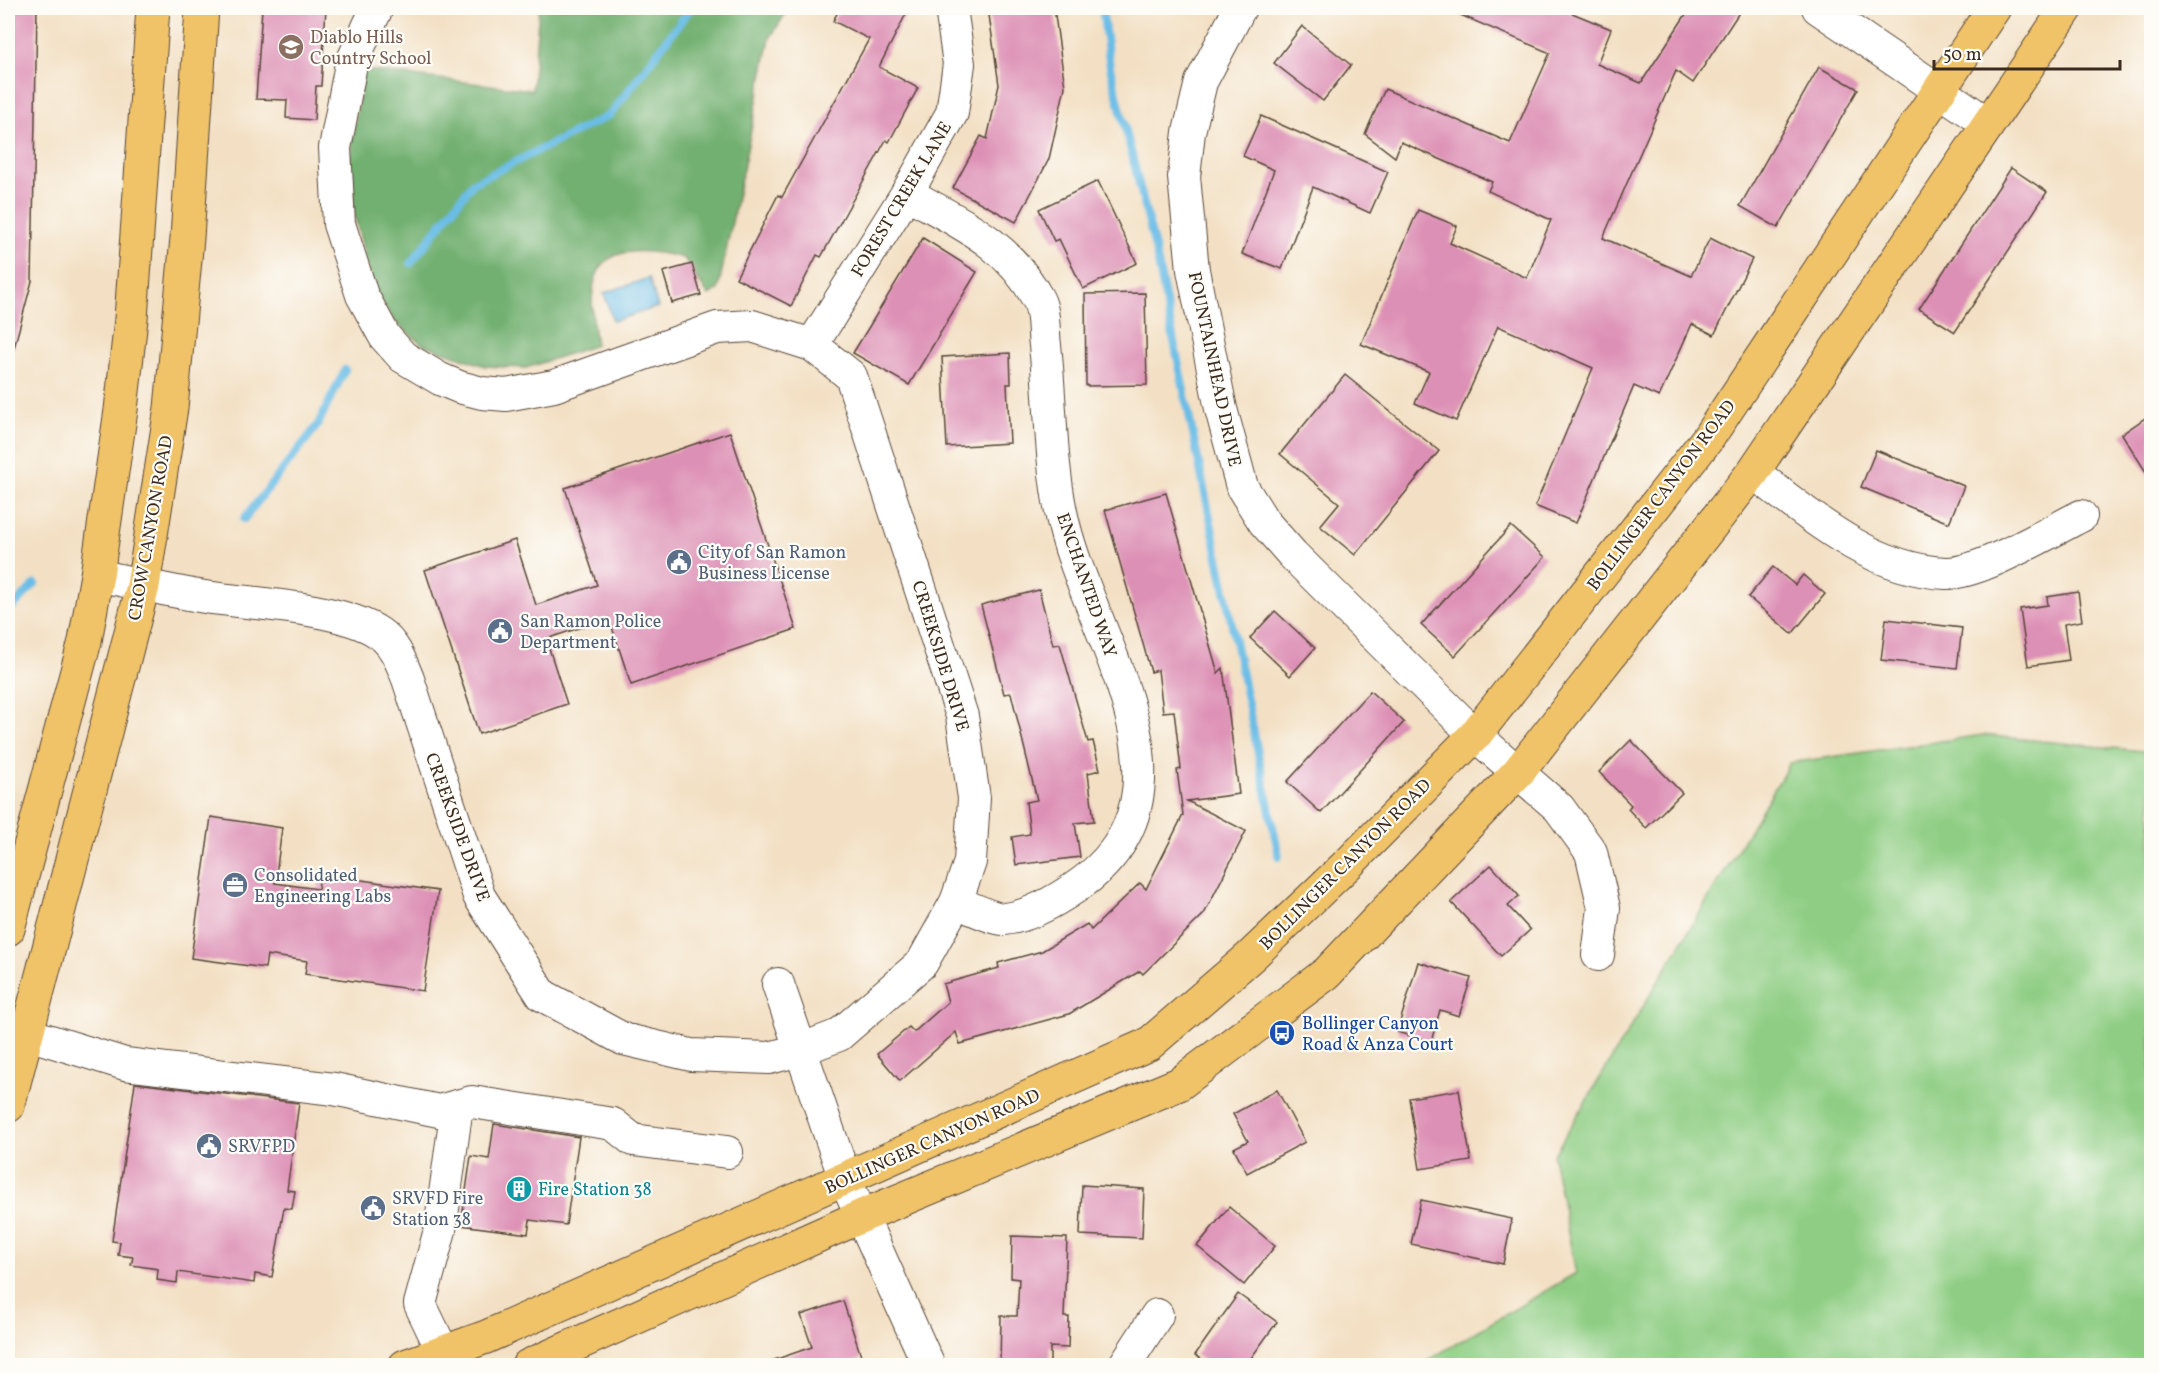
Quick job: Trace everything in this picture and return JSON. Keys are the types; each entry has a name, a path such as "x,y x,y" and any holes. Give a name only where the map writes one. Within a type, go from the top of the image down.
{"main road":[{"path":"8,929 85,641 97,575 121,410 131,319 153,8"},
{"name":"CROW CANYON ROAD","path":"8,1106 143,586 171,408 187,238 202,8"},
{"name":"BOLLINGER CANYON ROAD","path":"405,1365 486,1337 1149,1044 1258,949 1475,735 1708,438 1941,92 1994,8"},
{"path":"528,1365 861,1216 1179,1084 1327,973 1519,771 1754,471 1987,123 2067,8"}],"street":[{"name":"FOREST CREEK LANE","path":"812,345 907,193 952,113 959,64 951,8"},
{"name":"FOUNTAINHEAD DRIVE","path":"1240,8 1201,82 1189,132 1184,177 1193,270 1221,409 1242,487 1264,522 1293,555 1475,735 1559,808 1592,852 1604,908 1598,955"},
{"path":"1818,8 1987,123"},
{"name":"CREEKSIDE DRIVE","path":"97,575 143,586 338,616 364,624 381,634 396,650 408,679 479,896 542,995 623,1039 691,1055 769,1058 800,1050 839,1035 922,963 956,902 970,862 974,798 962,716 851,376 812,345 752,326 717,328 554,386 506,395 482,393 459,387 430,374 403,357 385,337 362,295 339,224 335,148 351,64 372,10"},
{"name":"ENCHANTED WAY","path":"907,193 992,242 1022,271 1040,303 1056,485 1064,524 1132,715 1141,782 1133,821 1125,838 1095,874 1052,904 1003,919 956,902"},
{"path":"1754,471 1833,534 1898,564 1947,573 1994,561 2080,516"},
{"path":"778,984 845,1179 929,1365"},
{"path":"28,1034 125,1064 334,1089 439,1111 472,1101 613,1124 633,1140 727,1152"},
{"path":"443,1352 420,1304 440,1230 457,1106"},
{"path":"1124,1365 1157,1315"}],"green space":[{"path":"539,8 789,8 770,38 718,290 708,295 684,258 656,253 633,252 616,255 604,264 596,277 592,294 596,345 526,368 485,366 422,344 394,321 372,286 354,213 349,159 364,70 532,90"},
{"path":"1983,735 2151,752 2151,1365 1420,1365 1576,1273 1553,1156 1790,763"}],"water":[{"path":"649,278 658,307 613,321 604,293"}],"building":[{"path":"8,8 37,8 32,281 14,348 8,347"},
{"name":"Diablo Hills Country School","path":"262,8 326,8 321,86 316,86 314,120 286,118 287,100 256,99"},
{"path":"840,8 909,8 879,67 918,88 889,142 886,140 821,257 817,255 791,306 736,278 778,195 782,197 869,39 833,21"},
{"path":"988,8 1054,8 1065,87 1049,159 1016,222 953,188 981,136 987,139 999,85"},
{"path":"1444,8 1560,8 1611,29 1597,64 1641,83 1690,8 1742,8 1693,83 1676,71 1603,238 1691,276 1710,238 1752,259 1714,335 1692,324 1659,397 1634,386 1576,523 1535,506 1593,368 1498,326 1456,421 1415,403 1429,372 1361,344 1418,210 1457,226 1450,243 1527,278 1551,220 1488,191 1492,182 1401,142 1395,157 1365,134 1385,89 1510,143 1550,53"},
{"path":"1302,26 1351,65 1323,101 1274,63"},
{"path":"1819,67 1858,89 1778,228 1740,206"},
{"path":"1261,116 1388,172 1370,213 1313,187 1282,269 1242,254 1274,170 1243,156"},
{"path":"2011,168 2047,192 1955,332 1919,309"},
{"path":"1098,181 1137,263 1083,289 1059,239 1054,241 1039,209"},
{"path":"923,238 977,272 909,385 853,353"},
{"path":"692,264 701,295 672,303 663,272"},
{"path":"1145,293 1147,385 1086,386 1085,294"},
{"path":"1010,353 1011,384 1007,384 1010,443 947,447 942,357"},
{"path":"1345,375 1439,451 1355,555 1320,526 1339,503 1280,454"},
{"path":"2151,414 2151,480 2122,434"},
{"path":"730,432 796,629 631,685 609,618 546,639 567,704 479,734 425,570 515,540 536,605 597,585 565,488"},
{"path":"1876,450 1964,486 1949,523 1861,487"},
{"path":"1166,493 1218,673 1223,668 1239,794 1187,801 1246,831 1204,914 1143,974 1140,971 1069,1014 960,1044 956,1032 900,1081 877,1054 909,1027 914,1032 948,1002 943,984 999,968 998,963 1042,951 1087,924 1091,930 1140,883 1146,889 1183,815 1177,770 1181,769 1174,711 1163,712 1158,670 1151,672 1105,510"},
{"path":"1511,526 1545,557 1455,656 1421,625"},
{"path":"1773,567 1795,585 1803,575 1825,594 1792,634 1748,597"},
{"path":"1039,590 1053,645 1060,644 1088,742 1093,741 1100,770 1088,773 1094,821 1075,823 1080,857 1016,865 1012,837 1030,834 1026,802 1037,800 1011,693 1004,694 981,605"},
{"path":"2078,592 2082,621 2064,624 2069,660 2028,666 2020,609 2048,605 2047,597"},
{"path":"1275,611 1315,648 1290,676 1250,638"},
{"path":"1886,619 1962,628 1957,668 1881,660"},
{"path":"1370,691 1404,722 1321,813 1287,782"},
{"path":"1631,740 1682,793 1646,828 1628,809 1631,805 1599,772"},
{"path":"211,817 282,828 275,883 318,889 320,874 438,891 423,991 305,974 307,961 267,955 265,968 191,958"},
{"path":"1491,865 1519,896 1508,906 1530,930 1501,956 1451,902"},
{"path":"1418,962 1471,978 1459,1016 1440,1010 1431,1042 1397,1032"},
{"name":"SRVFPD","path":"135,1083 299,1103 287,1190 295,1191 292,1209 284,1208 272,1277 255,1274 254,1283 178,1272 177,1283 157,1280 158,1269 131,1265 133,1257 118,1255 120,1242 112,1241"},
{"path":"1277,1090 1305,1142 1247,1173 1234,1148 1248,1141 1233,1114"},
{"path":"1459,1090 1471,1161 1420,1169 1409,1098"},
{"name":"Fire Station 38","path":"494,1124 579,1137 566,1225 530,1220 528,1234 461,1225 471,1156 489,1159"},
{"path":"1082,1185 1144,1189 1142,1238 1080,1235"},
{"path":"1421,1200 1512,1219 1503,1264 1411,1244"},
{"path":"1229,1207 1275,1246 1244,1285 1197,1246"},
{"path":"1012,1236 1067,1238 1064,1317 1069,1317 1068,1348 1050,1347 1050,1365 1000,1365 1001,1316 1017,1316 1019,1279 1011,1278"},
{"path":"1238,1294 1277,1322 1246,1365 1211,1365 1195,1355"},
{"path":"843,1301 862,1359 843,1365 768,1365 768,1362 812,1347 801,1315"}],"waterway":[{"path":"411,263 473,183 610,115 691,8"},
{"path":"1102,8 1110,67 1155,248 1279,856"},
{"path":"244,519 317,426 345,370"},
{"path":"8,612 35,584"}],"place":[{"name":"Diablo Hills Country School","path":"291,47"},
{"name":"City of San Ramon Business License","path":"679,562"},
{"name":"San Ramon Police Department","path":"500,631"},
{"name":"Consolidated Engineering Labs","path":"235,885"},
{"name":"Bollinger Canyon Road & Anza Court","path":"1282,1033"},
{"name":"SRVFPD","path":"209,1146"},
{"name":"Fire Station 38","path":"519,1189"},
{"name":"SRVFD Fire Station 38","path":"373,1208"}]}
